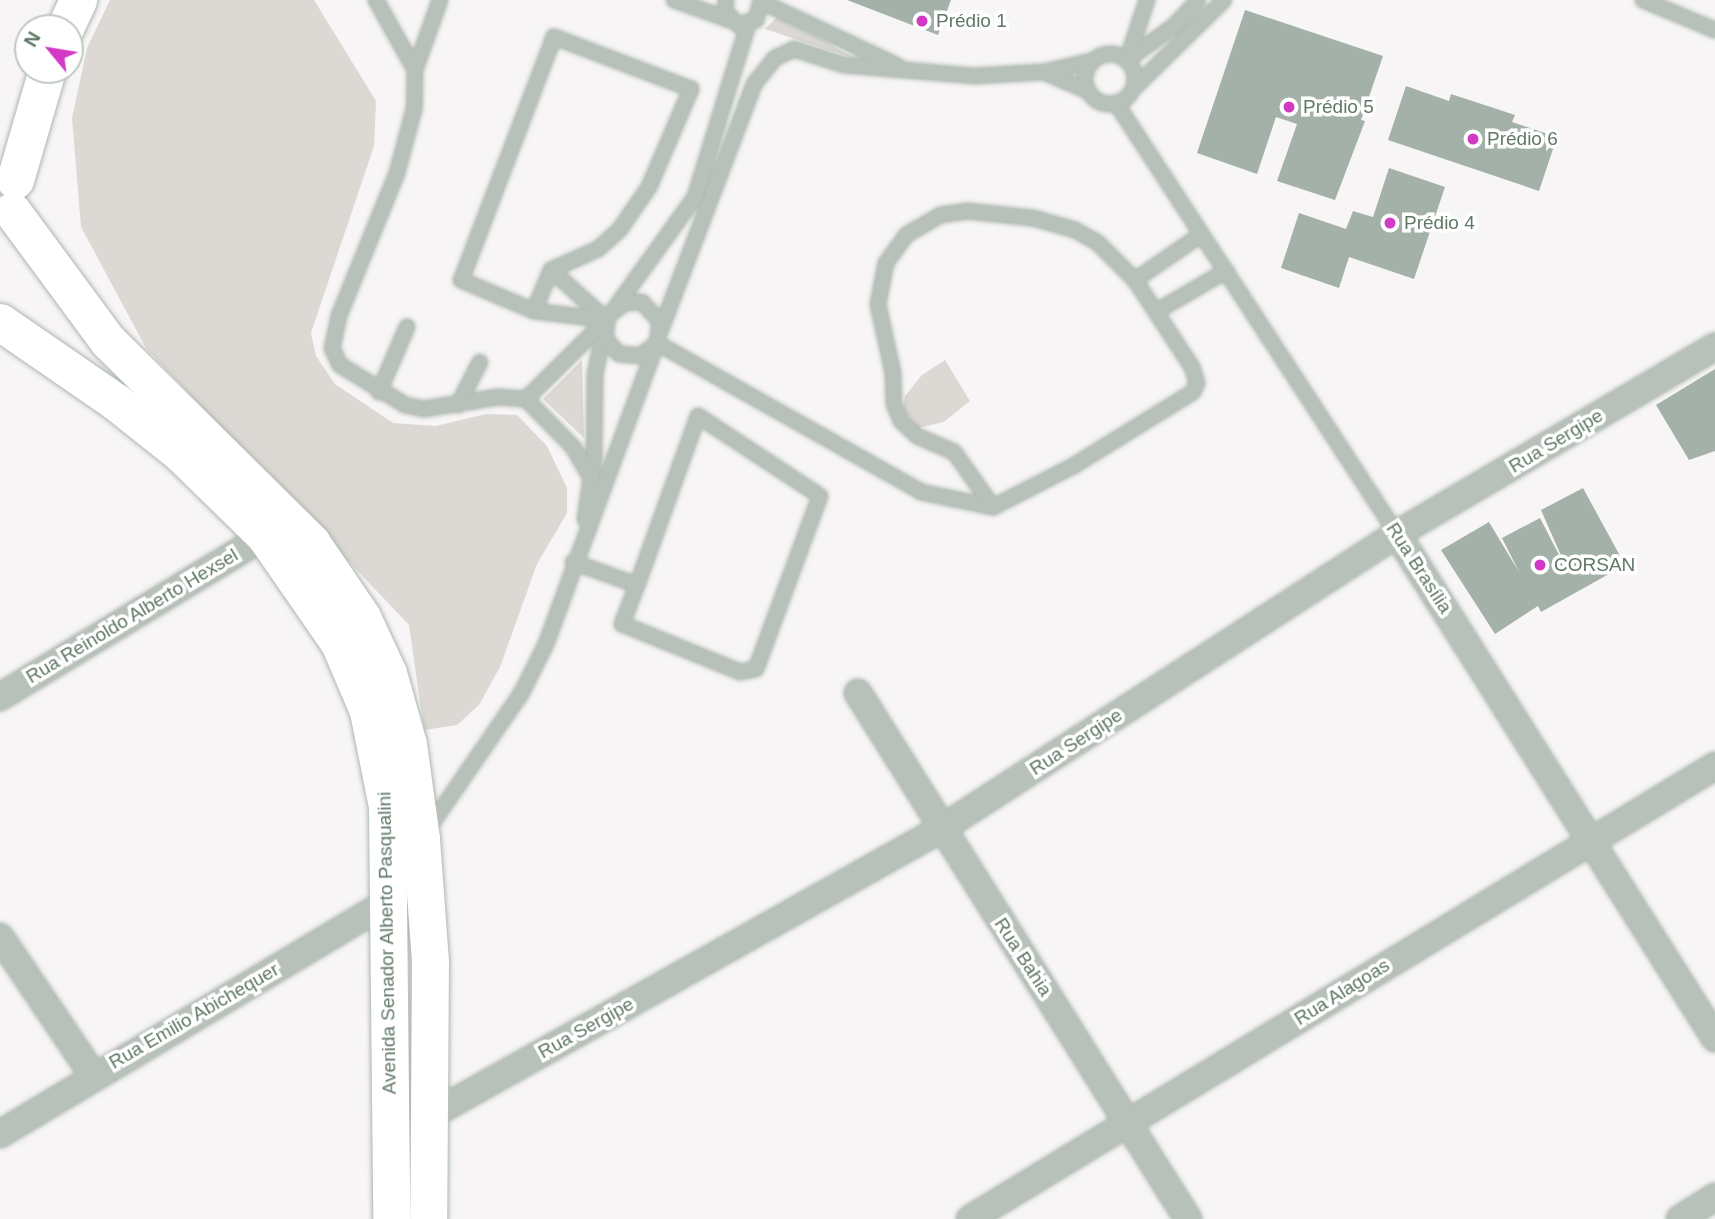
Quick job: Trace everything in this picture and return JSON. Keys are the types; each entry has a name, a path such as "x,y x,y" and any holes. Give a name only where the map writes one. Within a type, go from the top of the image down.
{"main road":[{"path":"9,209 43,84"},
{"name":"Avenida Senador Alberto Pasqualini","path":"0,143 9,209 108,341 311,542 362,617 388,673 408,744 421,839 430,964 426,1118 428,1219"},
{"name":"Avenida Senador Alberto Pasqualini","path":"0,322 86,380 180,453 265,536 339,643 368,711 387,806 391,1219"}],"street":[{"name":"Rua Sergipe","path":"426,1118 940,829 1397,534 1715,347"},
{"name":"Rua Brasília","path":"1397,534 1592,839 1715,1038"},
{"name":"Rua Reinoldo Alberto Hexsel","path":"0,696 265,536"},
{"name":"Rua Bahia","path":"858,693 940,829 1188,1219"},
{"name":"Rua Alagoas","path":"970,1219 1715,766"},
{"name":"Rua Emilio Abichequer","path":"0,1134 93,1075 390,901"},
{"path":"0,937 93,1075"},
{"path":"1680,1219 1715,1197"}],"lane":[{"path":"376,0 415,70"},
{"path":"440,0 415,70 414,108 397,173 339,316 332,348 340,365 379,392 424,409 498,397 526,399 573,447 591,478"},
{"path":"674,0 748,25"},
{"path":"726,0 730,20"},
{"path":"1127,60 1147,0"},
{"path":"1127,60 1174,26 1198,0"},
{"path":"1044,72 1088,91 1101,102 1116,103 1224,0"},
{"path":"1643,0 1715,30"},
{"path":"526,399 609,318 695,197 748,25 761,12 761,1 779,4 912,73"},
{"path":"534,311 551,270 598,249 620,229 649,187 691,89 554,37 461,280 534,311 609,318 642,302 654,312 659,338 650,352 629,358 611,347 609,318 551,270"},
{"path":"421,839 520,694 546,644 573,562 763,70 794,49 844,65 912,73 1044,72 1092,61 1106,53 1127,60 1135,74 1133,89"},
{"path":"1088,91 1085,76 1092,61"},
{"name":"Rua Brasília","path":"1116,103 1397,534"},
{"path":"659,338 921,492 993,507 1075,465 1193,393 1197,383 1192,367 1135,280 1097,242 1075,230 989,212 940,215 920,223 886,262 878,304 893,373 896,412 917,436 954,452 993,507"},
{"path":"1135,280 1202,234"},
{"path":"1157,311 1226,271"},
{"path":"581,541 591,478 595,374 609,318"},
{"path":"379,392 407,327"},
{"path":"458,405 480,362"},
{"path":"698,416 820,496 756,668 740,672 622,624 637,585 698,416"},
{"path":"573,562 637,585"}],"shaded area":[{"path":"110,0 314,0 376,101 374,146 311,333 316,356 335,384 393,423 436,426 486,414 517,415 547,446 567,488 567,513 537,564 500,667 479,705 457,725 424,730 409,625 146,348 81,227 72,118 79,84 84,84 87,48"},
{"path":"779,15 856,59 765,29"},
{"path":"582,360 584,438 543,399"},
{"path":"945,360 970,401 944,422 918,428 903,411 905,396 922,375"}],"building":[{"name":"Prédio 1","path":"847,0 951,0 938,35"},
{"name":"Prédio 5","path":"1245,10 1383,56 1361,120 1365,121 1335,200 1277,181 1297,124 1276,117 1257,174 1197,153"},
{"name":"Prédio 6","path":"1406,86 1449,101 1451,94 1515,115 1512,122 1557,137 1539,191 1388,140"},
{"name":"Prédio 4","path":"1389,168 1445,187 1414,279 1349,257 1339,288 1281,268 1299,213 1346,229 1353,211 1373,217"},
{"path":"1715,369 1715,451 1689,460 1656,405"},
{"path":"1583,488 1625,565 1541,612 1538,606 1495,634 1441,550 1489,522 1519,572 1502,538 1540,518 1570,576 1541,510"}],"place":[{"name":"Prédio 1","path":"922,21"},
{"name":"Prédio 5","path":"1289,107"},
{"name":"Prédio 6","path":"1473,139"},
{"name":"Prédio 4","path":"1390,223"},
{"name":"CORSAN","path":"1540,565"}]}
